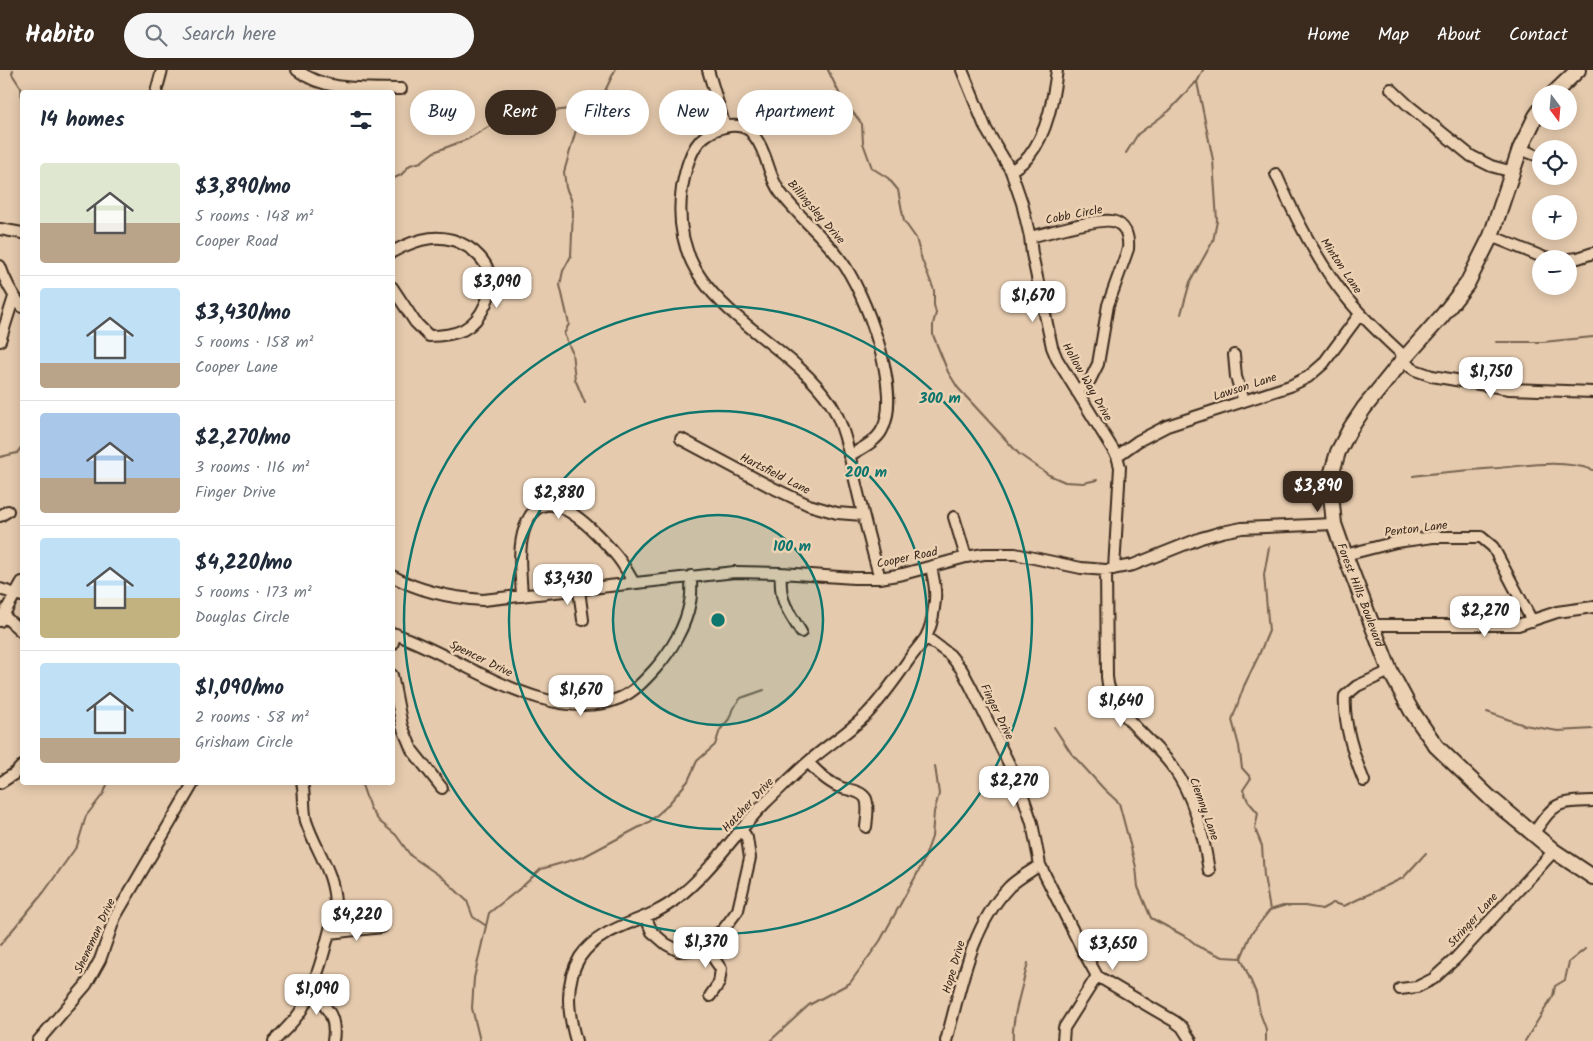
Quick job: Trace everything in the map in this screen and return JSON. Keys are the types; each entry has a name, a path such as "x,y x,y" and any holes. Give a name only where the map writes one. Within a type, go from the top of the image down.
{"main road":[{"path":"1562,85 1578,70"},
{"name":"Forest Hills Boulevard","path":"1532,124 1520,149 1491,236 1467,284 1442,316 1403,359 1364,408 1350,429 1338,452 1332,472 1331,494 1334,524 1390,671 1411,710 1436,746 1489,797 1554,851 1593,877"}],"street":[{"path":"157,90 162,70"},
{"path":"296,70 320,83 351,88 401,89"},
{"path":"708,70 714,90"},
{"name":"Hollow Way Drive","path":"962,70 986,129 1011,171 1022,203 1052,347 1057,359 1117,456 1120,467 1110,570"},
{"path":"1011,171 1028,157 1035,146 1052,105 1056,70"},
{"path":"1391,89 1471,156 1491,166 1513,172"},
{"name":"Billingsley Drive","path":"727,127 749,130 759,142 778,190 827,242 842,261 853,279 871,318 887,386 885,425 881,433 849,456"},
{"path":"707,135 695,147 684,176 680,212 686,248 699,276 714,295 744,324 786,356 812,380 832,406 839,420 880,578"},
{"path":"1520,149 1532,154"},
{"name":"Minton Lane","path":"1276,174 1307,236 1344,296 1415,370 1432,376 1509,389 1593,392"},
{"name":"Cobb Circle","path":"1030,237 1111,221 1124,227 1127,234 1129,241 1128,249 1108,305 1098,364 1090,380 1077,392"},
{"path":"0,229 20,233"},
{"path":"1491,236 1532,254"},
{"path":"395,250 420,240 434,238 457,240 476,252 488,270 490,293 474,321 464,329 441,336 430,336 415,322 395,292"},
{"path":"1577,258 1593,253"},
{"path":"0,266 14,297 20,304"},
{"path":"0,341 14,297"},
{"name":"Lawson Lane","path":"1117,456 1138,441 1167,426 1290,386 1308,377 1322,364 1360,314"},
{"path":"1234,355 1236,377 1244,401"},
{"name":"Hartsfield Lane","path":"681,439 771,488 809,505 837,513 863,515"},
{"path":"522,596 520,552 524,527 534,511 549,505 561,506 581,520 615,554 634,583"},
{"path":"954,517 966,557"},
{"name":"Cooper Road","path":"395,577 413,586 445,596 483,600 735,572 880,578 984,554 1015,554 1073,567 1110,570 1133,565 1196,540 1222,532 1242,528 1334,524"},
{"name":"Penton Lane","path":"1346,555 1396,542 1433,537 1481,538 1493,547 1532,621"},
{"name":"Hatcher Drive","path":"576,1041 570,1022 568,986 579,958 601,937 624,925 646,918 683,894 765,803 808,762 864,716 876,703 926,637 936,598 936,588 931,567"},
{"name":"Ciemny Lane","path":"1110,570 1107,677 1111,696 1119,708 1174,768 1184,786 1195,816 1210,871"},
{"path":"781,573 780,588 783,601 801,632"},
{"name":"Spencer Drive","path":"395,633 522,692 556,702 580,705 597,704 621,697 643,683 660,663 685,621 690,602 691,576"},
{"path":"0,589 19,596 2,618 20,631"},
{"path":"579,590 583,620"},
{"path":"1374,625 1518,625 1557,612 1593,607"},
{"name":"Finger Drive","path":"926,637 950,655 972,687 1019,784 1032,823 1040,864 1097,976"},
{"path":"1364,781 1352,746 1344,706 1345,696 1358,686 1390,671"},
{"path":"395,690 402,726 408,742 412,750 442,788"},
{"path":"808,762 819,774 838,786 861,794 865,798 867,805 866,827"},
{"path":"0,783 20,768"},
{"name":"Sheneman Drive","path":"38,1041 86,985 100,960 115,917 192,785"},
{"path":"274,1041 302,1010 311,990 335,910 333,882 306,820 302,785"},
{"path":"1533,834 1550,809 1560,804 1593,801"},
{"path":"646,918 652,932 666,944 679,951 692,950 723,930 738,910 750,858 750,848 741,830"},
{"name":"Stringer Lane","path":"1400,990 1417,986 1432,979 1455,959 1554,851"},
{"name":"Hope Drive","path":"946,1041 974,943 990,911 1011,885 1040,864"},
{"path":"329,934 382,928"},
{"path":"704,943 721,969 719,983 710,996"},
{"path":"1063,1041 1064,1028 1097,976 1174,1021 1182,1027 1191,1041"},
{"path":"311,990 330,1012 335,1027 333,1041"}],"waterway":[{"path":"13,70 12,74 21,90"},
{"path":"395,178 401,175 410,165 421,162 434,152 468,139 500,120 577,108 594,102 604,93 615,70"},
{"path":"828,70 841,97 862,124 863,143 872,168 888,178 898,190 904,221 916,238 922,260 934,290 936,313 933,335 948,372 958,388 1019,454 1049,475 1065,482 1083,483 1097,480"},
{"path":"1181,314 1190,282 1213,241 1217,221 1213,160 1197,82 1203,70"},
{"path":"1126,153 1138,134 1169,111 1196,82"},
{"path":"575,135 564,172 566,188 571,199 573,212 571,256 563,271 560,285 569,324 564,334 572,352 575,379 585,403"},
{"path":"1496,342 1543,342 1593,337"},
{"path":"0,457 17,453 20,449"},
{"path":"1413,476 1546,464 1570,465 1593,470"},
{"path":"1266,1041 1266,1029 1256,993 1241,958 1251,934 1270,910 1264,876 1262,846 1255,829 1258,813 1248,801 1243,790 1251,778 1242,768 1239,746 1232,720 1244,686 1269,631 1264,575 1269,547"},
{"path":"480,1041 472,1008 474,978 489,913 541,869 583,857 649,822 666,807 688,781 697,761 715,745 720,730 741,698 764,690"},
{"path":"1487,712 1524,725 1558,731 1593,729"},
{"path":"1054,727 1071,753 1119,803 1136,867 1138,887 1151,918 1188,938 1199,947 1223,957 1241,958"},
{"path":"770,1041 809,1005 850,983 880,941 922,865 932,837 934,812 939,794 935,766"},
{"path":"0,945 44,892 77,846 86,816 104,793 107,785"},
{"path":"362,785 370,808 379,821 396,835 411,856 443,878 467,901 473,917 485,925"},
{"path":"1270,910 1283,906 1305,906 1322,909 1333,903 1344,906 1403,878 1426,853"},
{"path":"1525,1041 1553,996 1555,986 1565,980 1569,962 1585,949"},
{"path":"1013,1041 1016,1013 1028,963"}]}
